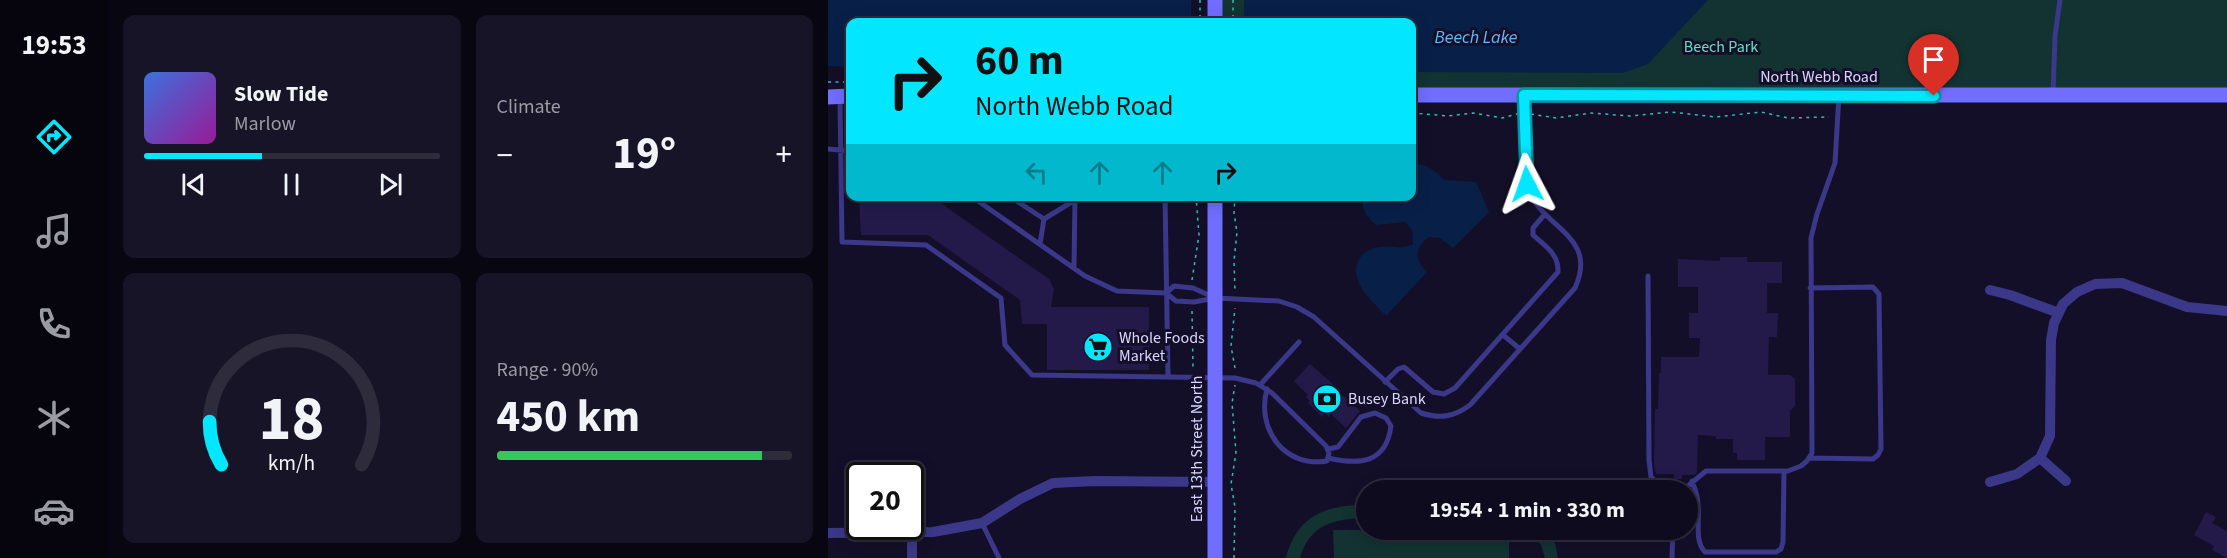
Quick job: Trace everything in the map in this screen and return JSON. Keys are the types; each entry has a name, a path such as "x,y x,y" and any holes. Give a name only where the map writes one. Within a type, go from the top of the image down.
{"main road":[{"path":"1215,0 1215,18"},
{"name":"North Webb Road","path":"1416,95 2227,95"},
{"name":"East 13th Street North","path":"1215,201 1215,558"}],"street":[{"path":"1990,482 2017,474 2040,458 2050,436 2051,340 2054,323 2063,304 2077,292 2095,284 2122,283 2187,307 2227,311"},
{"path":"1990,290 2059,313"},
{"path":"2040,458 2066,481"},
{"path":"924,532 982,523 1020,499 1053,483 1215,482"},
{"path":"828,533 846,533"},
{"path":"912,540 912,558"}],"lane":[{"path":"2053,96 2055,36 2060,0"},
{"path":"978,201 1085,276 1117,291 1166,293 1176,301 1192,302 1215,298 1279,302 1298,307 1314,317 1421,413 1446,417 1470,405 1575,288 1581,269 1579,250 1533,200 1527,184 1524,95"},
{"path":"1695,480 1706,471 1796,469 1812,453 1811,237 1816,214 1835,163 1839,95"},
{"path":"840,97 842,242 926,245 1001,298 1005,345 1032,375 1215,376 1243,379 1267,389 1328,450 1328,458 1324,462 1302,461 1279,444 1270,434 1264,414 1267,389"},
{"path":"828,149 846,151"},
{"path":"1017,201 1044,219"},
{"path":"1040,244 1044,219 1071,201"},
{"path":"1074,268 1075,201"},
{"path":"1164,201 1168,376"},
{"path":"1385,382 1398,369 1404,367 1433,392 1444,394 1455,388 1558,272 1558,263 1553,253 1533,235 1533,228 1545,214"},
{"path":"1648,276 1649,460 1652,477 1655,480"},
{"path":"1166,293 1174,286 1191,287 1215,298"},
{"path":"1809,458 1873,459 1881,449 1879,294 1873,287 1810,288"},
{"path":"1503,335 1520,349"},
{"path":"1260,385 1299,342"},
{"path":"1328,450 1338,447 1361,417 1376,413 1386,418 1391,426 1390,436 1375,457 1349,463 1328,458"},
{"path":"1698,505 1699,543 1705,552 1776,552 1781,549 1783,542 1784,471"},
{"path":"982,523 999,558"},
{"path":"1672,558 1673,540"}],"path":[{"path":"1200,0 1200,18"},
{"path":"1233,0 1233,18"},
{"path":"828,82 846,82"},
{"path":"1416,113 1448,116 1473,113 1502,118 1525,114 1556,118 1591,113 1630,116 1671,112 1716,117 1761,112 1788,118 1839,118"},
{"path":"1191,287 1199,235 1196,201"},
{"path":"1192,302 1193,392 1202,426"},
{"path":"1193,470 1202,436"}],"green space":[{"name":"Beech Park","path":"1215,0 2227,0 2227,94 1416,94 1416,18 1215,18"},
{"path":"1356,506 1356,519 1325,525 1310,537 1300,558 1286,558 1291,543 1306,522 1326,510"},
{"path":"1333,530 1356,530 1356,540 1509,540 1509,558 1334,558"},
{"path":"1537,540 1553,540 1558,558 1545,558"}],"water":[{"path":"828,0 1191,0 1191,18 846,18 846,67 828,66"},
{"name":"Beech Lake","path":"1244,0 1708,0 1648,64 1623,73 1416,72 1416,18 1244,18"},
{"path":"1416,164 1430,168 1445,180 1476,182 1489,212 1453,248 1440,238 1429,237 1424,241 1418,250 1418,259 1427,272 1386,316 1361,287 1357,276 1357,264 1363,254 1374,248 1403,247 1413,244 1412,230 1405,222 1376,225 1365,212 1363,201 1416,201"}],"building":[{"path":"859,201 941,202 1049,279 1054,289 1051,307 1149,307 1149,370 1047,370 1047,324 1022,324 1020,300 928,235 861,235"},
{"path":"1720,257 1747,257 1747,262 1782,262 1782,283 1767,283 1767,313 1778,313 1777,337 1769,337 1768,375 1790,375 1795,379 1795,406 1790,411 1790,437 1765,437 1765,460 1737,460 1737,453 1733,453 1733,439 1716,439 1716,436 1698,435 1697,472 1694,475 1682,475 1682,479 1674,479 1674,474 1656,474 1654,464 1655,409 1658,409 1661,357 1699,357 1700,338 1689,338 1689,313 1698,313 1698,287 1678,287 1678,259 1720,261"},
{"name":"Busey Bank","path":"1310,364 1360,411 1346,428 1331,414 1329,417 1325,413 1322,417 1308,403 1310,401 1306,397 1308,395 1294,381"},
{"path":"2206,512 2216,517 2212,523 2227,531 2227,558 2212,550 2214,546 2194,535"}],"place":[{"name":"Whole Foods Market","path":"1098,347"},
{"name":"Busey Bank","path":"1327,399"}],"route":[{"path":"1527,184 1524,95 1934,96"}]}
